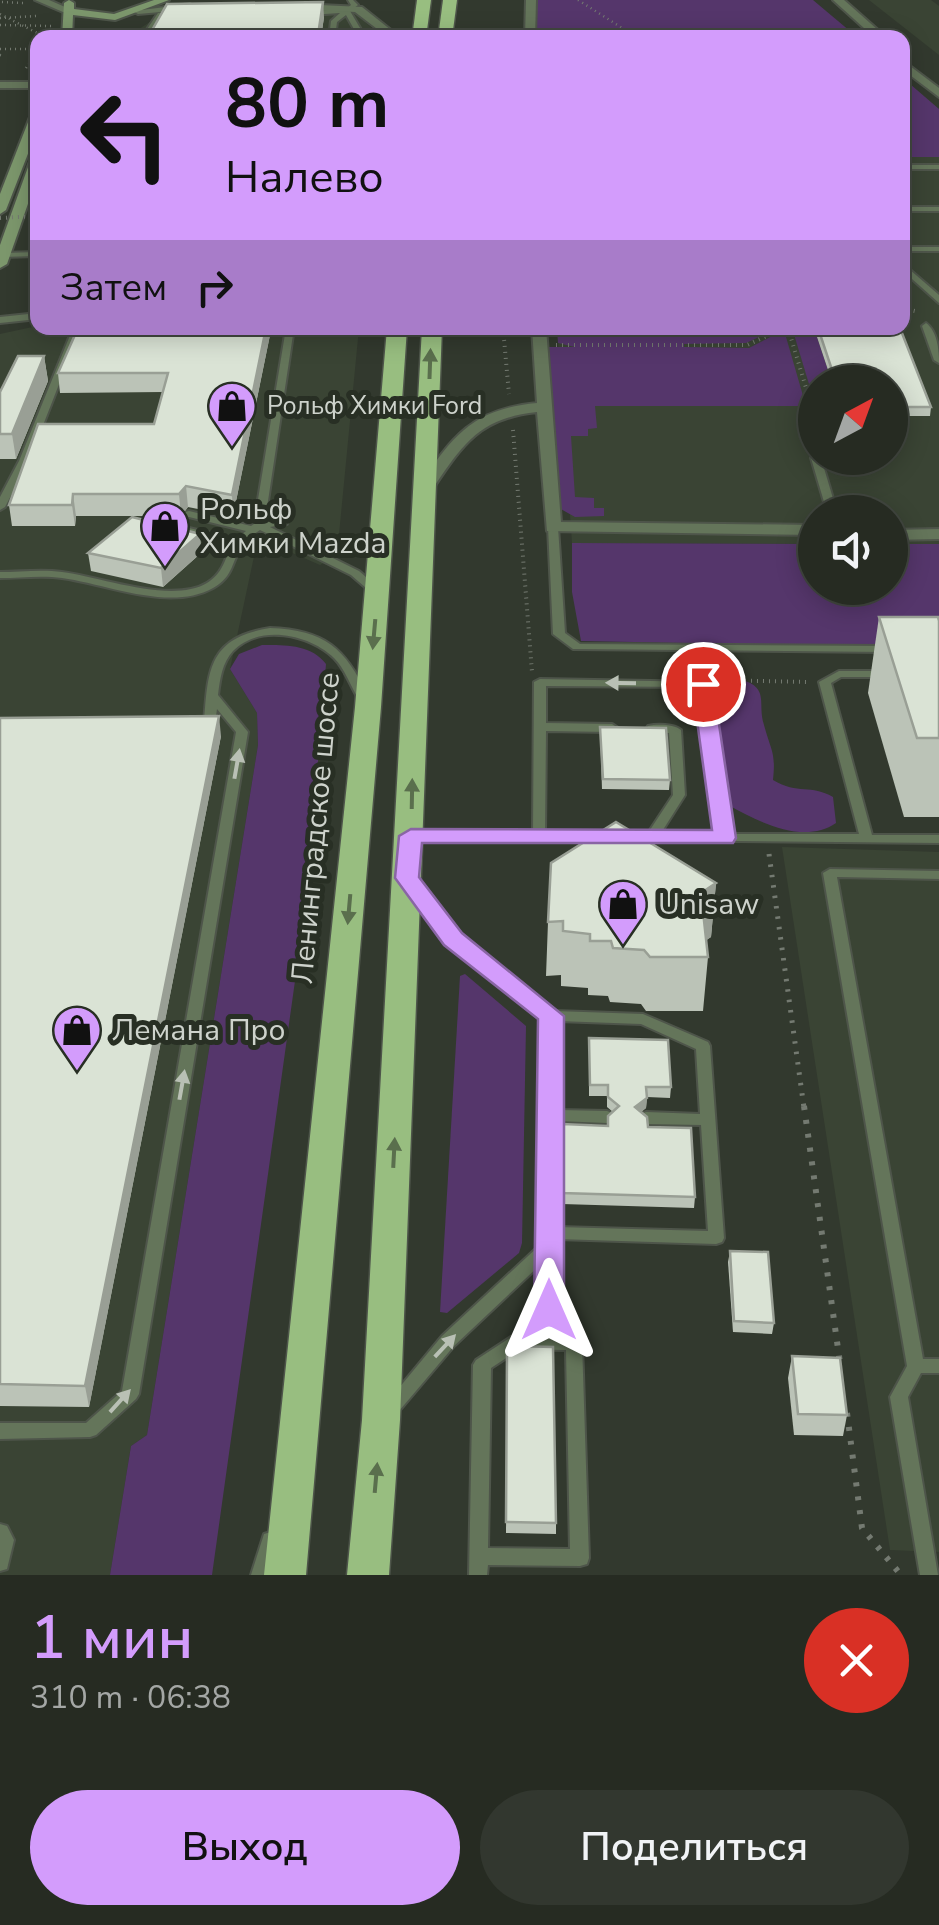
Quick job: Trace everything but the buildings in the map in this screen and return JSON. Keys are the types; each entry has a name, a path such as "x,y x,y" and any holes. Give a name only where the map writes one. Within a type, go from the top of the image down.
{"highway":[{"path":"420,30 424,0"},
{"path":"445,30 450,0"},
{"name":"Ленинградское шоссе","path":"285,1575 368,708 396,335"},
{"path":"368,1575 381,1420 432,335"}],"main road":[{"path":"67,30 68,11 76,0"},
{"path":"68,11 100,18 164,0"},
{"path":"111,30 138,8"},
{"path":"2,202 30,132"},
{"path":"1,260 30,180"}],"street":[{"path":"530,30 531,0"},
{"path":"829,0 864,30"},
{"path":"838,0 873,30"},
{"path":"37,1 68,11"},
{"path":"278,7 352,4 386,30"},
{"path":"138,8 203,10"},
{"path":"910,61 939,85"},
{"path":"910,70 939,94"},
{"path":"0,84 30,85"},
{"path":"539,335 553,527 798,530"},
{"path":"426,487 468,428 511,410 546,407"},
{"path":"908,535 939,534"}],"lane":[{"path":"290,13 352,4"},
{"path":"333,30 334,21 352,4"},
{"path":"352,4 360,30"},
{"path":"149,30 160,14 203,10"},
{"path":"910,167 939,167"},
{"path":"910,209 939,209"},
{"path":"910,249 939,249"},
{"path":"1,260 30,255"},
{"path":"910,273 939,300"},
{"path":"0,320 30,317"},
{"path":"926,326 939,360"},
{"path":"0,507 24,461 74,335"},
{"path":"256,528 289,335"},
{"path":"188,514 256,528 354,573 377,592"},
{"path":"0,576 61,575 145,593 193,590 218,583 234,562 239,542 256,528 283,522"},
{"path":"172,527 239,542"},
{"path":"553,527 560,634 577,647 901,649"},
{"path":"196,727 210,728 218,664 240,639 283,632 319,641 334,652 348,666 368,708"},
{"path":"866,838 825,682 839,674 909,674"},
{"path":"539,836 540,682 703,684 725,838"},
{"path":"0,1431 90,1430 130,1394 242,732 213,696"},
{"path":"539,727 675,730 679,796 652,837"},
{"path":"411,836 939,839"},
{"path":"929,1575 899,1397 916,1366 830,873 939,874"},
{"path":"381,1420 448,1342 549,1240 716,1238 703,1046 643,1018 551,1016 453,939 407,878"},
{"path":"549,1342 551,1016"},
{"path":"550,1115 608,1116"},
{"path":"646,1118 708,1120"},
{"path":"517,1342 574,1343 580,1558 478,1566 482,1365 517,1342"},
{"path":"916,1366 939,1366"},
{"path":"260,1575 296,1456"},
{"path":"0,1532 5,1540 0,1563"}],"path":[{"path":"578,0 625,30"},
{"path":"2,2 37,1"},
{"path":"0,16 39,16"},
{"path":"12,18 33,30"},
{"path":"0,25 51,26"},
{"path":"0,48 30,50"},
{"path":"0,218 30,216"},
{"path":"504,335 528,669 540,682"},
{"path":"504,346 747,346 771,335"},
{"path":"788,335 798,365"},
{"path":"703,684 721,678 825,682"},
{"path":"766,838 842,1372"},
{"path":"846,1411 862,1528 901,1575"}],"shaded area":[{"path":"537,0 813,0 849,30 537,30"},
{"path":"869,0 931,0 939,6 939,55"},
{"path":"340,10 356,14 374,30 137,30 167,11"},
{"path":"910,84 939,109 939,157 910,157"},
{"path":"910,153 939,153 939,544 908,544 908,495 798,495 798,544 572,543 557,335 910,335"},
{"path":"30,328 30,335 358,335 337,555 320,565 258,538 230,669 257,713 258,745 147,1435 131,1446 110,1575 0,1575 0,334"},
{"path":"557,335 759,337 746,343 684,344 749,348 774,335 785,335 798,378 798,406 595,406 597,428 588,429 588,436 571,436 575,497 594,498 594,508 604,508 604,516 575,517 559,508 549,347 575,347 558,343"},
{"path":"794,335 816,335 826,365 803,365"},
{"path":"572,543 798,544 798,605 908,605 908,544 939,544 939,648 581,641 572,592"},
{"path":"262,645 305,649 326,664 307,895 212,1575 110,1575 131,1446 147,1435 258,745 257,713 230,669 239,654"},
{"path":"742,680 756,687 761,698 773,757 773,780 833,797 836,823 810,832 796,832 730,806 711,681"},
{"path":"782,847 939,852 939,1552 890,1550"},
{"path":"465,974 526,1026 522,1243 519,1253 447,1313 440,1312 460,976"}],"place":[{"name":"Рольф Химки Ford","path":"232,448"},
{"name":"Рольф Химки Mazda","path":"165,568"},
{"name":"Unisaw","path":"623,946"},
{"name":"Лемана Про","path":"77,1072"}],"route":[{"path":"549,1310 551,1016 453,939 407,878 411,836 725,838 703,684"}]}
